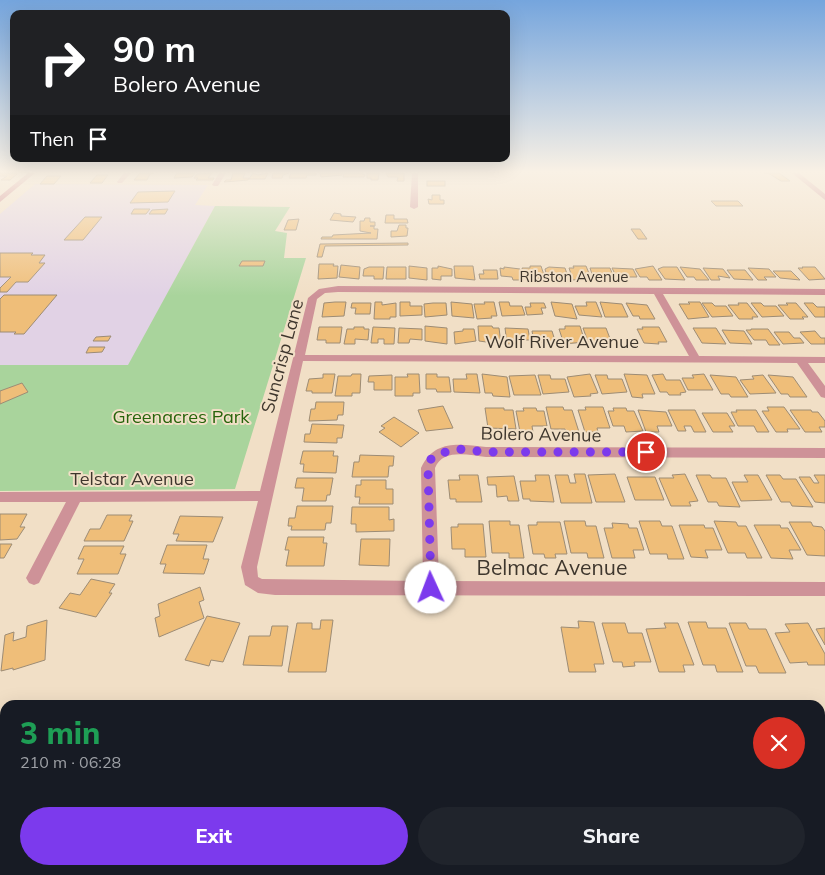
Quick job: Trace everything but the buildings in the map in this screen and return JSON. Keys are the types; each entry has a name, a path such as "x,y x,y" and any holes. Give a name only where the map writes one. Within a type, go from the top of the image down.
{"street":[{"name":"Ribston Avenue","path":"322,291 338,289 825,292"},
{"name":"Suncrisp Lane","path":"251,580 249,567 251,553 264,496 313,298 322,291"},
{"path":"657,292 695,358"},
{"name":"Wolf River Avenue","path":"298,358 695,358 825,360"},
{"path":"798,359 825,394"},
{"name":"Bolero Avenue","path":"431,588 428,468 430,460 437,454 459,449 496,452 825,453"},
{"path":"34,578 76,496"},
{"name":"Telstar Avenue","path":"0,497 264,496"},
{"name":"Belmac Avenue","path":"251,580 258,586 275,588 825,590"}],"shaded area":[{"path":"0,214 211,214 128,366 0,365"}],"green space":[{"name":"Greenacres Park","path":"211,214 286,214 275,231 287,233 284,258 306,258 235,489 0,491 0,365 128,365"}],"route":[{"path":"431,588 428,468 430,460 437,454 459,449 486,452 646,452"}]}
